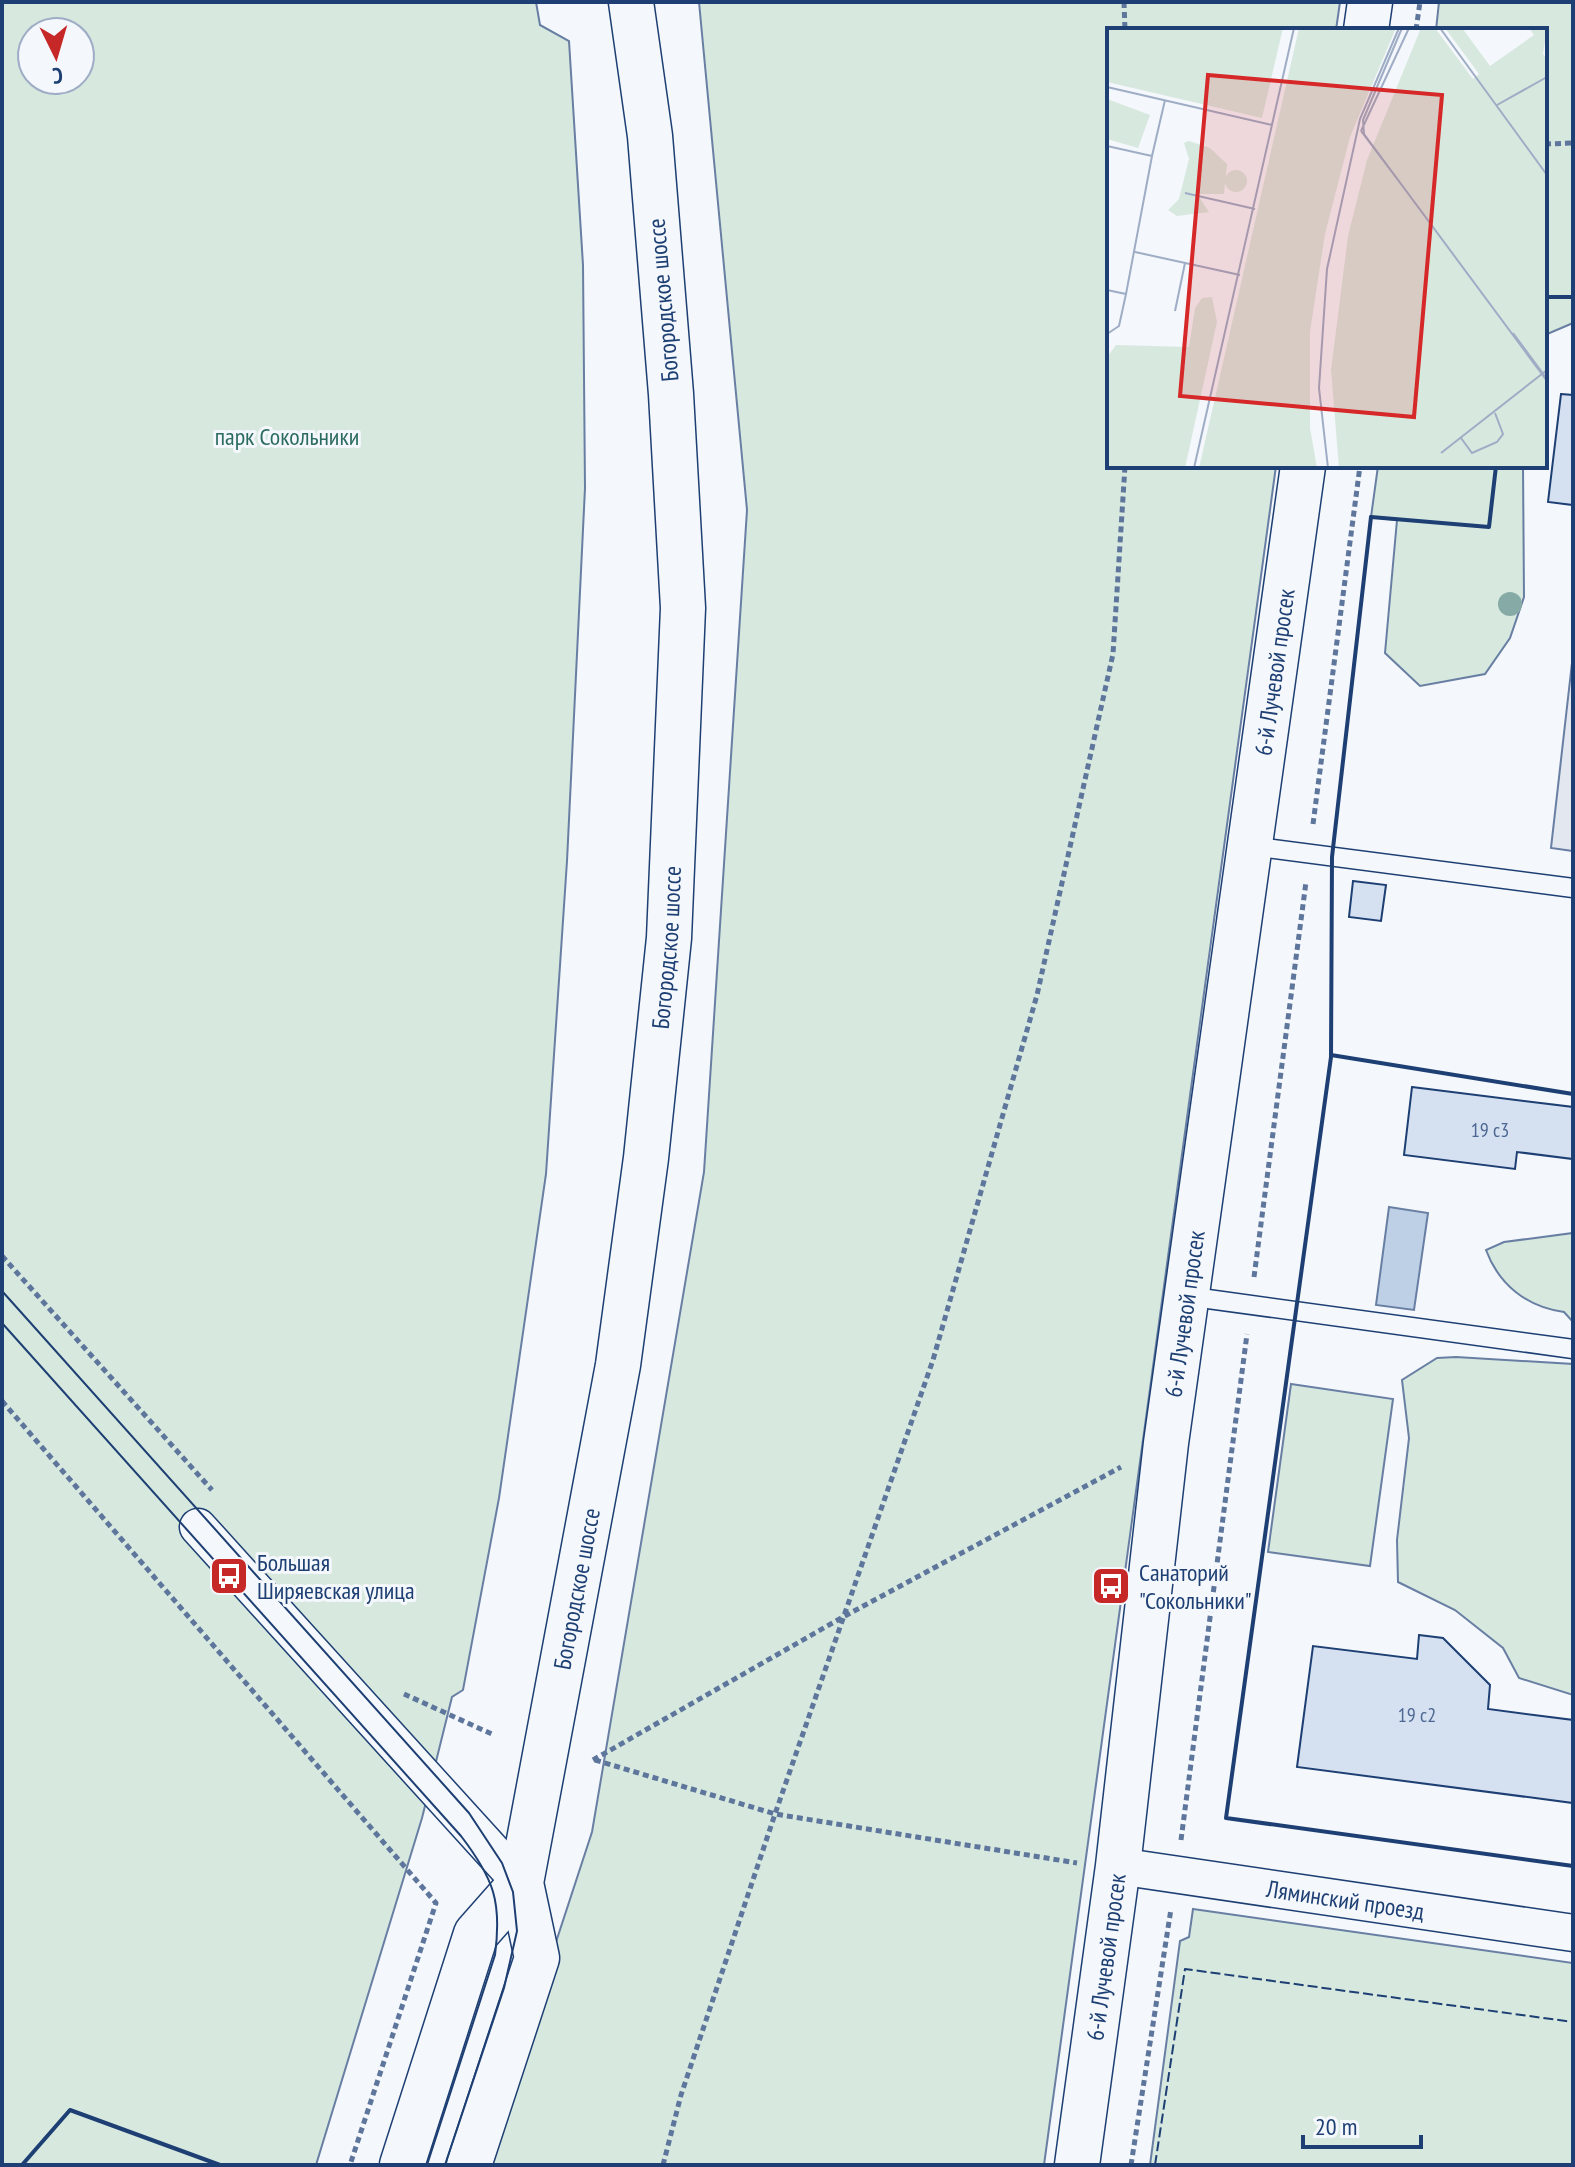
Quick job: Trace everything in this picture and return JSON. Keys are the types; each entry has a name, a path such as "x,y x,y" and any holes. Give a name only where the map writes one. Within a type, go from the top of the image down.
{"main road":[{"name":"Богородское шоссе","path":"469,2165 537,1958 521,1883 618,1365 646,1158 669,938 683,608 671,394 651,151 631,2"},
{"path":"1366,28 1370,2"},
{"name":"6-й Лучевой просек","path":"1077,2165 1118,1866 1166,1443 1303,468"},
{"path":"402,2165 476,1934 521,1883"}],"street":[{"path":"198,1527 521,1883"},
{"name":"Ляминский проезд","path":"1118,1866 1573,1933"}],"lane":[{"path":"1248,845 1573,888"},
{"path":"1186,1296 1573,1349"}],"path":[{"path":"1124,2 1125,28"},
{"path":"1416,28 1420,2"},
{"path":"1547,144 1573,143"},
{"path":"663,2165 681,2095 775,1814 933,1360 1037,995 1113,654 1125,468"},
{"path":"2,1401 436,1903 350,2165"},
{"path":"1118,1866 1076,1863 775,1814 593,1760 843,1617 1166,1443"}],"green space":[{"name":"парк Сокольники","path":"2,2 536,2 540,25 569,41 583,265 585,488 567,861 546,1174 499,1498 463,1690 452,1697 422,1818 316,2165 2,2165"},
{"path":"699,2 1340,2 1336,28 1107,28 1107,468 1276,468 1044,2165 483,2165 592,1832 704,1172 747,510"},
{"path":"1439,2 1573,2 1573,323 1547,334 1547,28 1436,28"},
{"path":"1378,468 1523,468 1524,597 1510,638 1485,674 1420,686 1385,653 1397,520 1371,517"},
{"path":"1573,1233 1573,1322 1564,1312 1538,1305 1516,1292 1498,1274 1486,1250 1504,1242"},
{"path":"1437,1358 1573,1364 1573,1695 1519,1678 1503,1648 1455,1610 1398,1582 1397,1540 1409,1438 1402,1380"},
{"path":"1291,1384 1393,1399 1370,1566 1268,1552"},
{"path":"1193,1909 1573,1963 1573,2165 1150,2165 1180,1941 1189,1937"}],"shaded area":[{"path":"1573,654 1573,851 1551,848"}],"water":[{"path":"1389,1207 1428,1213 1414,1310 1376,1305"}],"building":[{"path":"1561,394 1573,395 1573,505 1548,502"},
{"path":"1353,881 1386,885 1381,921 1349,917"},
{"path":"1412,1087 1573,1107 1573,1159 1517,1152 1515,1169 1404,1155"},
{"path":"1419,1635 1443,1638 1490,1685 1488,1709 1573,1720 1573,1803 1297,1767 1313,1646 1417,1659"}],"tram line":[{"path":"2,1291 469,1813 502,1863 513,1892 517,1931 504,1988 445,2165"},
{"path":"2,1323 461,1836 481,1865 496,1905 495,1955 427,2165"}],"fence":[{"path":"1155,2165 1185,1969 1573,2022"}],"wall":[{"path":"1547,297 1573,297"},
{"path":"1371,517 1489,527 1496,468"},
{"path":"1371,517 1332,857 1331,1057 1226,1818 1573,1866"},
{"path":"1331,1055 1573,1094"},
{"path":"22,2165 70,2110 220,2165"}],"place":[{"name":"Большая Ширяевская улица","path":"229,1576"},
{"name":"Санаторий \"Сокольники\"","path":"1111,1586"}]}
